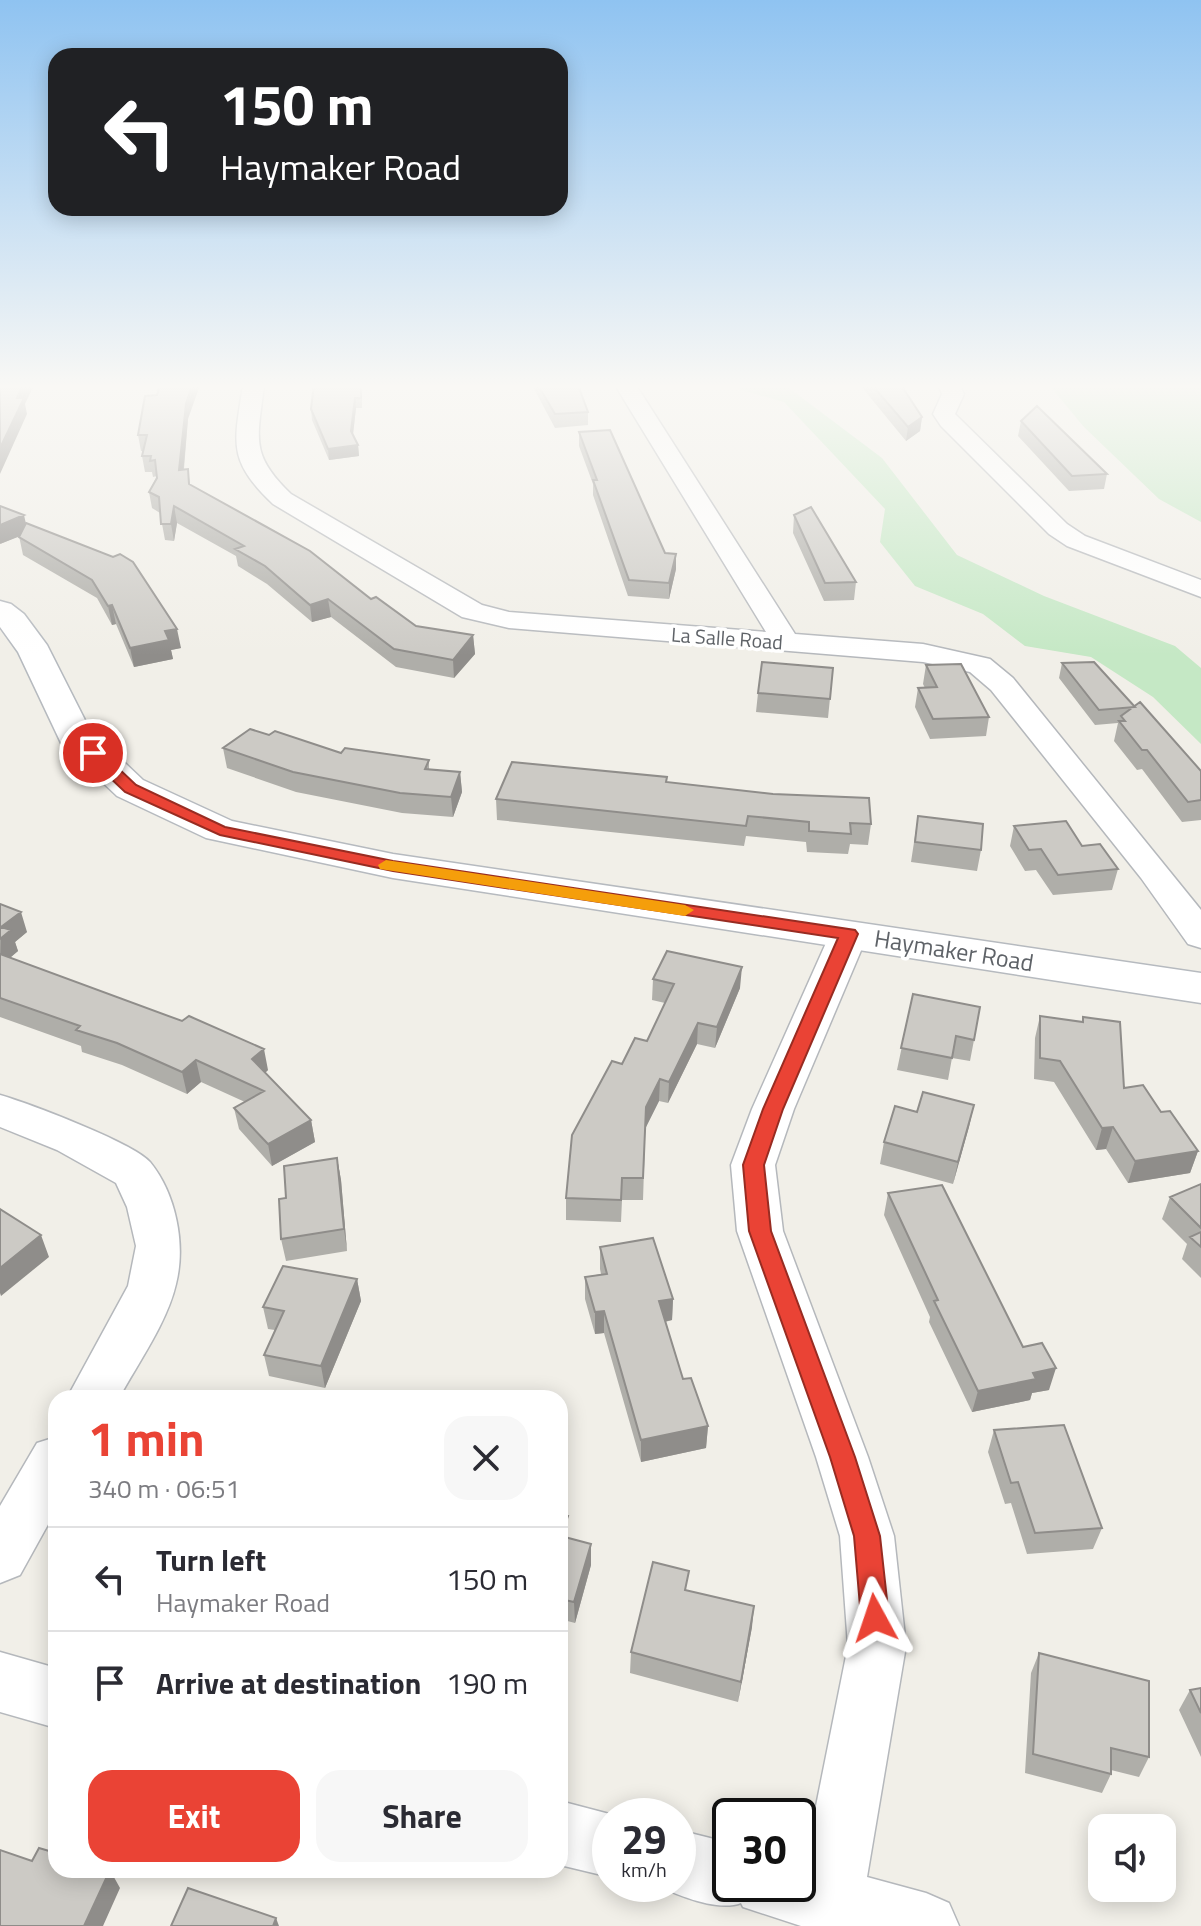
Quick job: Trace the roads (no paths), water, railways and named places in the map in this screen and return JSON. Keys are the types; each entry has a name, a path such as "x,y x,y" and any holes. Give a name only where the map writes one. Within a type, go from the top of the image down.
{"main road":[{"name":"Haymaker Road","path":"0,611 13,621 35,652 74,735 130,788 220,830 393,866 1201,988"}],"street":[{"name":"La Salle Road","path":"256,475 282,499 472,611 509,620 923,653 980,665 1012,697 1153,871 1201,936"},
{"path":"681,475 786,642"},
{"path":"1003,475 1058,529 1076,541 1201,589"},
{"path":"830,1900 877,1646 867,1536 842,1457 760,1231 753,1165 773,1109 849,934"},
{"path":"0,1110 72,1139 133,1172 150,1207 159,1246 152,1286 132,1329 97,1390"},
{"path":"0,1557 48,1474"},
{"path":"0,1682 48,1696"},
{"path":"568,1835 592,1841"},
{"path":"816,1896 926,1926"}]}
